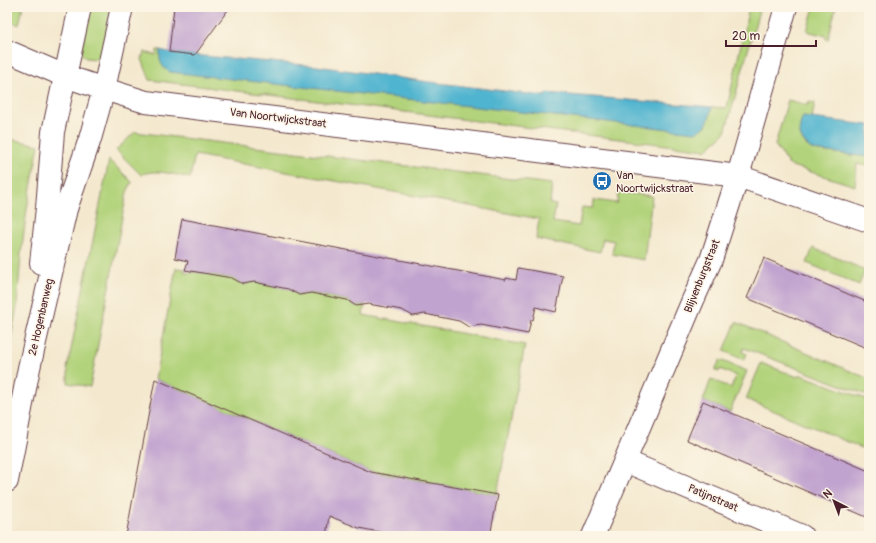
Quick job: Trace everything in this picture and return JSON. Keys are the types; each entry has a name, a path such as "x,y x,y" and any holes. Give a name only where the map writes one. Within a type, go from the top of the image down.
{"street":[{"name":"2e Hogenbanweg","path":"29,368 47,208 53,132 80,7"},
{"name":"2e Hogenbanweg","path":"29,368 66,209 90,139 104,89 122,7"},
{"name":"Blijvenburgstraat","path":"593,536 711,260 738,176 786,7"},
{"name":"Van Noortwijckstraat","path":"7,54 65,76 146,102 738,176 869,221"},
{"path":"7,481 29,368"},
{"name":"Patijnstraat","path":"625,461 802,536"}],"green space":[{"path":"7,7 23,7 19,25 7,20"},
{"path":"89,7 112,7 102,55 95,59 86,58 81,53"},
{"path":"749,7 760,7 725,133 706,150 150,80 142,59 144,52 156,55 157,50 160,50 160,58 706,126 712,107 727,108"},
{"path":"814,7 836,7 828,40 826,39 826,36 807,31"},
{"path":"788,100 808,105 809,102 815,103 812,118 803,117 800,128 800,134 804,143 808,147 819,151 869,157 869,166 857,164 855,186 789,165 775,145"},
{"path":"135,132 552,184 550,204 556,205 553,222 579,226 582,207 593,208 594,200 617,203 618,192 652,196 644,260 612,254 614,241 603,239 600,252 536,239 539,219 195,155 190,178 159,172 141,175 116,150"},
{"path":"10,139 39,145 27,209 21,254 17,307 7,357 7,157"},
{"path":"109,160 132,182 127,192 90,387 68,383 67,369"},
{"path":"813,248 865,270 859,285 807,263"},
{"path":"176,268 185,269 185,273 198,272 232,278 243,284 254,282 288,289 299,295 311,293 346,300 356,306 365,304 363,315 525,345 497,495 369,471 155,379"},
{"path":"736,322 869,379 869,396 744,348 742,352 747,354 744,360 724,351"},
{"path":"720,360 747,371 730,412 703,401 711,379 731,388 736,376 720,369 719,372 715,370"},
{"path":"761,363 798,377 799,374 869,400 869,451 746,399"}],"water":[{"path":"160,50 203,56 317,66 545,96 546,93 712,107 709,120 705,126 695,132 170,72 164,68 161,63"},
{"path":"803,117 869,125 869,157 813,150 805,143 800,135 800,127"}],"building":[{"path":"174,7 230,7 195,55 169,52"},
{"path":"182,219 506,280 506,278 516,280 518,268 563,276 556,312 536,307 528,334 481,325 469,327 459,321 425,314 413,316 402,310 368,304 356,306 347,300 311,293 299,295 288,289 254,282 243,284 232,278 185,270 188,261 175,258"},
{"path":"764,258 869,303 869,349 747,298"},
{"path":"155,379 371,472 498,495 490,536 399,536 359,528 329,516 326,536 126,536"},
{"path":"703,401 869,471 869,518 687,440"}],"place":[{"name":"Van Noortwijckstraat","path":"602,181"}]}
